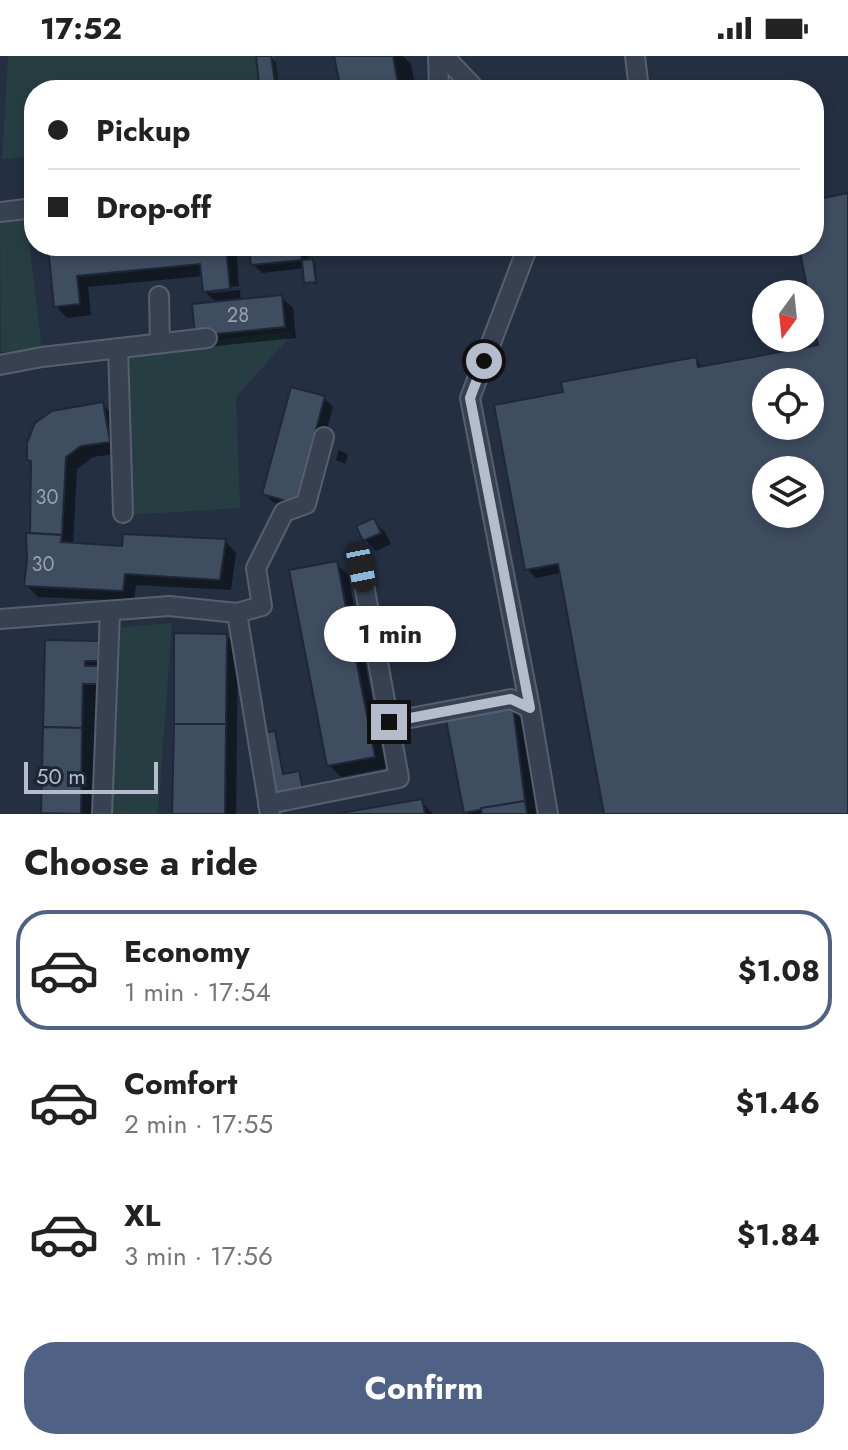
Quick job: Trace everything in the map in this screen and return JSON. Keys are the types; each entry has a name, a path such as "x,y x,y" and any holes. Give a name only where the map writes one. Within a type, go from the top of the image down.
{"street":[{"path":"440,80 441,56"},
{"path":"441,56 466,80"},
{"path":"635,56 638,80"},
{"path":"0,212 24,209"},
{"path":"524,256 470,398 548,814"},
{"path":"159,296 160,343"},
{"path":"0,365 42,357 207,338"},
{"path":"118,348 123,513"},
{"path":"0,619 169,606 237,613 262,606 256,568 284,512 306,504 324,437"},
{"path":"237,613 269,809 399,778 361,568"},
{"path":"102,814 110,612"},
{"path":"389,722 511,699 530,708"}],"green space":[{"path":"8,56 275,56 279,80 24,80 24,157 2,159"},
{"path":"24,205 24,256 31,256 42,351 1,352 0,208"},
{"path":"295,331 236,397 240,508 126,515 121,351"},
{"path":"172,623 158,814 107,814 115,628"}],"building":[{"path":"256,56 271,56 275,80 259,80"},
{"path":"334,56 393,56 397,80 339,80"},
{"path":"848,193 848,814 604,814 558,564 525,570 494,405 563,392 561,382 696,357 698,367 780,352 824,352 824,280 806,280 801,256 824,256 824,198"},
{"path":"49,256 227,256 230,289 203,292 200,264 77,276 80,304 54,307"},
{"path":"250,256 301,256 302,260 251,265"},
{"path":"313,259 316,282 304,283 302,260"},
{"path":"282,295 285,327 195,336 192,304"},
{"path":"291,387 325,396 296,504 262,494"},
{"path":"103,402 110,442 81,446 66,457 62,535 30,533 31,461 27,460 27,443 35,423 52,411"},
{"path":"374,518 381,533 363,541 356,526"},
{"path":"26,533 62,535 61,542 122,546 123,534 226,539 220,580 125,574 123,591 24,586"},
{"path":"337,561 375,757 327,766 289,570"},
{"path":"174,633 227,634 226,724 174,724"},
{"path":"45,640 99,641 98,661 85,661 85,666 98,666 97,684 83,684 82,728 43,727"},
{"path":"513,707 525,801 464,813 446,720"},
{"path":"174,724 226,724 225,814 172,814"},
{"path":"43,727 82,728 81,814 41,813"},
{"path":"275,731 283,774 299,771 303,789 271,795 259,734"},
{"path":"422,799 425,814 335,814"},
{"path":"525,801 527,814 482,814 481,808"}],"route":[{"path":"389,722 511,699 530,708 470,398 484,361"}]}
